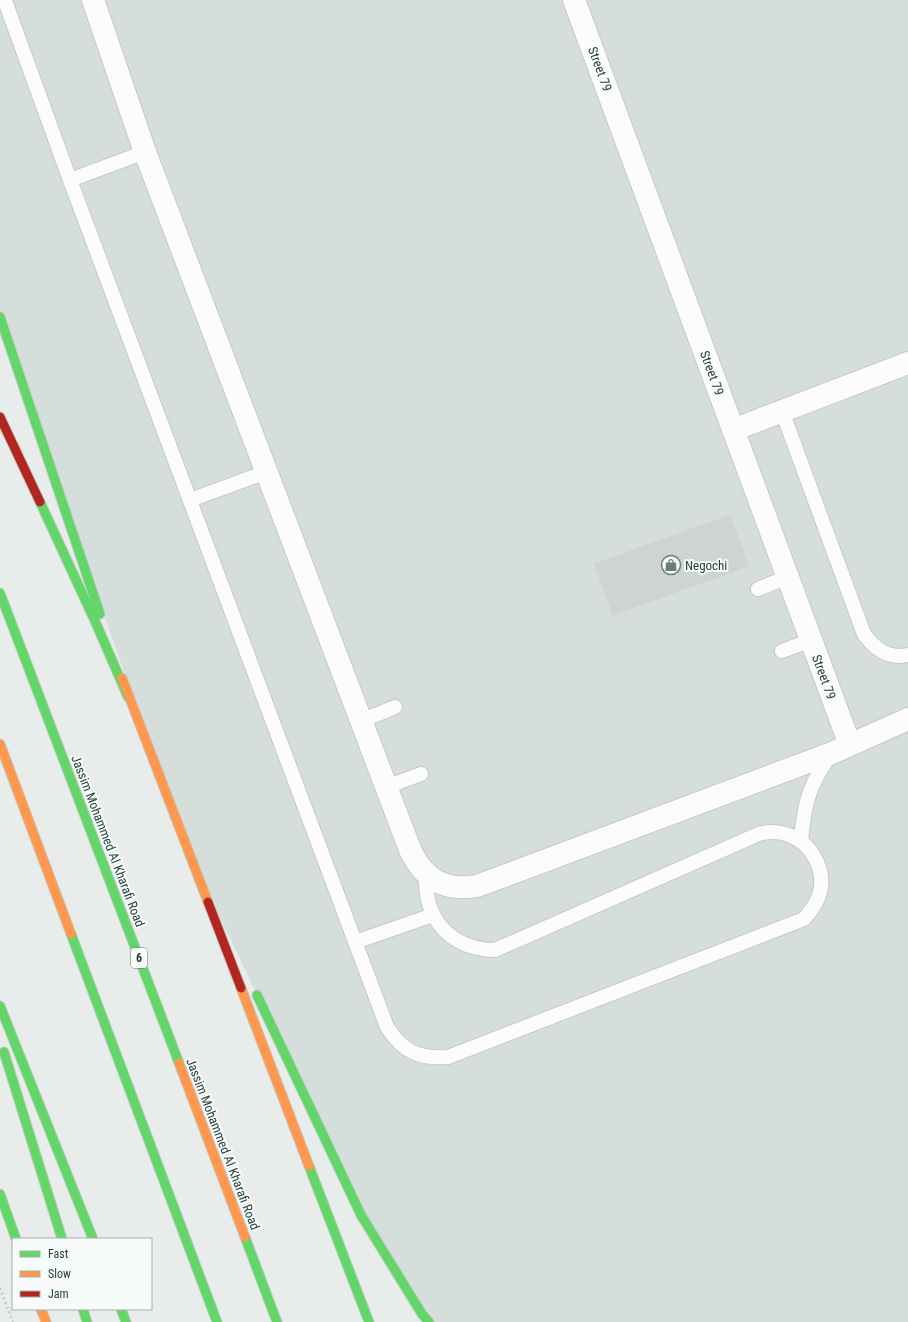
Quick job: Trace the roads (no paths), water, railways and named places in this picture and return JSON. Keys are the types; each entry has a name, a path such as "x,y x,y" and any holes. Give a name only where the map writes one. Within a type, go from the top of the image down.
{"main road":[{"path":"0,317 128,697 369,1322"},
{"path":"0,417 95,621 128,697"},
{"name":"Jassim Mohammed Al Kharafi Road","path":"0,593 278,1322"},
{"path":"0,744 217,1322"},
{"path":"179,830 237,951"},
{"path":"253,987 361,1215 422,1314 429,1322"},
{"path":"0,1006 93,1238"},
{"path":"2,1045 62,1238"},
{"path":"0,1194 16,1238"},
{"path":"41,1310 46,1322"},
{"path":"83,1310 87,1322"},
{"path":"121,1310 126,1322"}],"street":[{"path":"93,0 145,152 266,472 411,852 417,864 426,875 437,882 450,887 464,888 477,886 841,749 908,719"},
{"name":"Street 79","path":"574,0 811,640 841,749"},
{"path":"733,430 908,363"}],"lane":[{"path":"5,1 70,180 355,942 387,1027 395,1040 406,1049 419,1055 434,1058 448,1057 804,919 813,909 821,886 821,874 817,862 811,851 801,841 788,834 775,832 761,833 495,950 473,947 462,943 440,926 433,915 428,902 426,875"},
{"path":"70,180 145,152"},
{"path":"782,411 864,634 872,644 882,652 894,656 908,654"},
{"path":"190,500 266,472"},
{"path":"758,589 788,577"},
{"path":"782,651 811,640"},
{"path":"361,721 395,707"},
{"path":"801,841 803,817 808,794 818,772 841,749"},
{"path":"386,787 421,774"},
{"path":"355,942 433,915"}],"place":[{"name":"Negochi","path":"671,565"}]}
